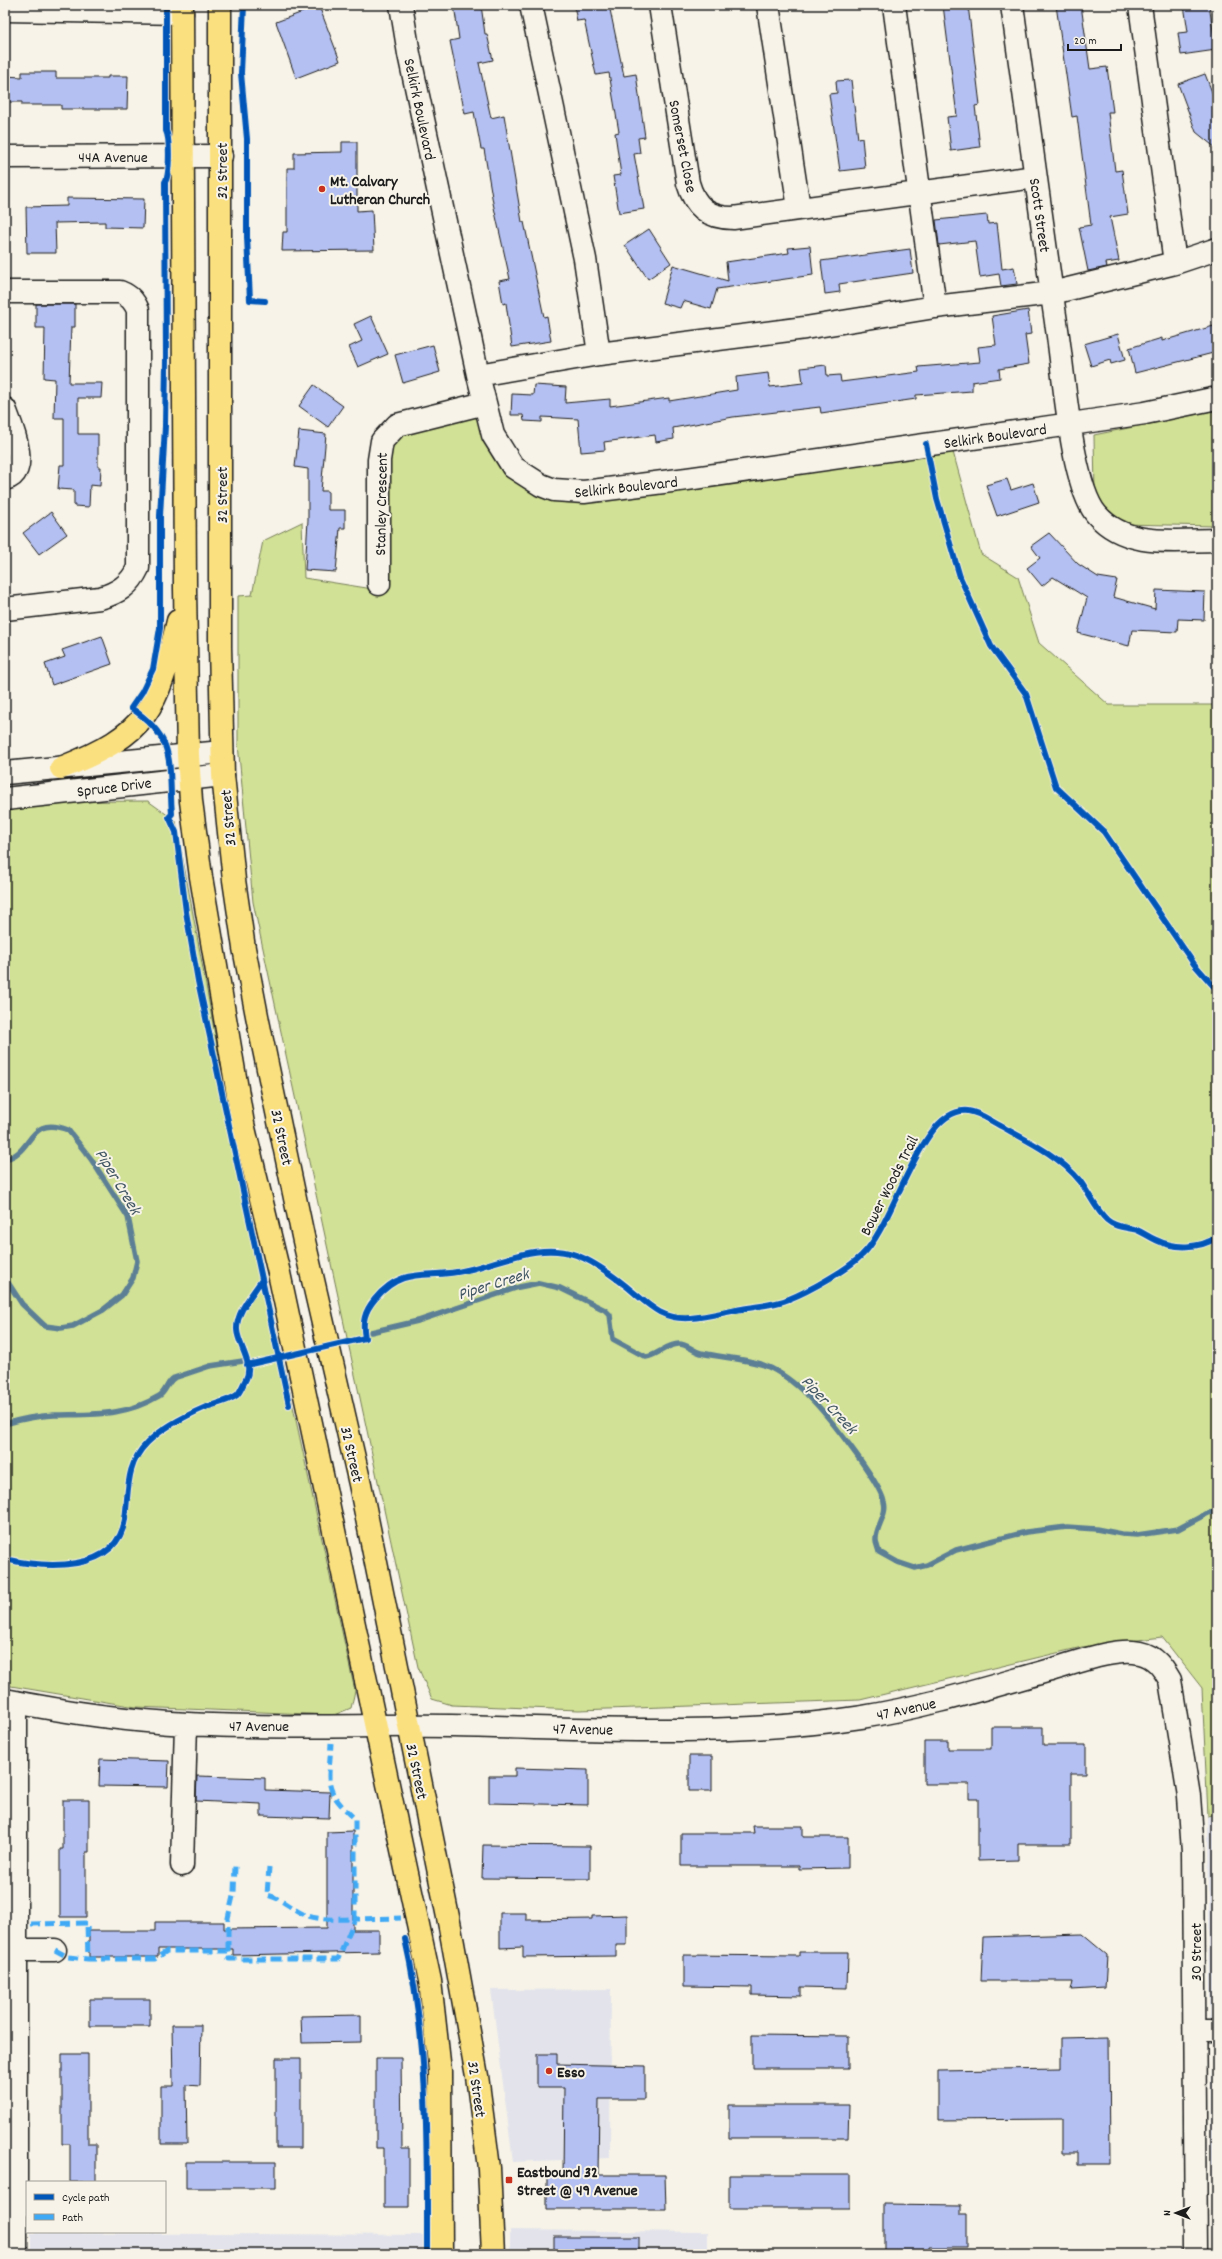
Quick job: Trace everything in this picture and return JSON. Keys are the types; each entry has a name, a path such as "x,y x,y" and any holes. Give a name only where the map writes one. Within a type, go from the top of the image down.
{"main road":[{"name":"32 Street","path":"220,5 220,610 222,752 234,880 244,948 304,1241 360,1484 450,1927 477,2076 489,2168 493,2254"},
{"name":"32 Street","path":"182,9 185,155 185,589 189,778 201,877 243,1124 281,1281 430,1981 437,2028 440,2071 442,2254"},
{"path":"61,768 113,744 144,717 159,690 166,672 185,589"},
{"path":"442,2221 453,2254"}],"street":[{"name":"Selkirk Boulevard","path":"401,5 409,54 478,375 494,435 513,467 541,486 569,492 687,479 1145,413 1217,398"},
{"path":"531,5 585,259 599,354"},
{"name":"Somerset Close","path":"660,5 688,183 695,202 710,215 721,218 920,193 1035,176"},
{"path":"768,5 799,208"},
{"path":"894,5 935,307"},
{"name":"Scott Street","path":"1012,5 1071,424 1083,491 1097,516 1120,533 1150,540 1217,540"},
{"path":"1140,5 1175,263"},
{"path":"5,10 182,9"},
{"name":"44A Avenue","path":"5,157 221,156"},
{"path":"478,375 599,354 805,328 935,307 1052,293 1175,263 1217,248"},
{"path":"5,292 120,292 135,302 138,310 138,568 125,587 114,594 100,598 5,609"},
{"name":"Stanley Crescent","path":"379,584 379,460 382,441 397,425 485,403"},
{"path":"5,409 13,431 19,456 14,472 5,479"},
{"name":"Spruce Drive","path":"5,773 222,752"},
{"name":"Spruce Drive","path":"5,799 223,775"},
{"name":"47 Avenue","path":"11,1701 88,1714 186,1724 669,1729 757,1728 808,1724 912,1708 1093,1659 1121,1653 1138,1652 1153,1658"},
{"name":"30 Street","path":"1153,1658 1164,1670 1170,1680 1188,1796 1194,1874 1196,2254"},
{"path":"11,1701 16,1950 16,2254"},
{"path":"182,1865 186,1724"},
{"path":"16,1950 55,1950"},
{"path":"1195,2031 1217,2031"}],"shaded area":[{"path":"1217,1814 1217,2254 1213,2254 1208,1816"},
{"path":"611,1989 610,2158 513,2162 491,1990"},
{"path":"510,2230 708,2232 708,2254 510,2254"},
{"path":"31,2233 431,2235 431,2254 31,2254"}],"green space":[{"path":"485,403 493,435 554,490 950,441 981,554 1018,577 1039,643 1109,705 1217,705 1217,1814 1208,1816 1202,1688 1162,1637 1082,1647 860,1700 579,1710 452,1705 432,1699 418,1667 253,902 238,744 238,596 252,595 263,541 302,522 304,578 379,590 382,441"},
{"path":"1217,410 1217,526 1121,524 1095,495 1094,435"},
{"path":"148,801 176,821 231,1122 355,1691 351,1708 334,1715 136,1707 5,1685 5,802"}],"building":[{"path":"454,5 481,5 485,34 487,34 493,60 479,63 491,118 504,115 522,222 524,222 544,317 547,316 551,341 512,347 506,303 503,304 499,281 510,279 493,203 484,149 481,149 474,112 465,114 450,41 459,39"},
{"path":"574,5 609,5 624,76 636,74 645,137 638,138 640,153 634,154 644,209 619,213 613,176 621,175 615,133 619,132 609,73 596,75 584,20 577,21"},
{"path":"943,5 968,5 980,105 975,106 980,147 951,151 947,117 957,116"},
{"path":"1056,5 1081,5 1090,69 1107,67 1113,112 1108,112 1115,171 1122,170 1128,214 1110,217 1119,261 1106,263 1107,267 1088,271 1079,227 1091,225 1077,116 1072,117"},
{"path":"1184,5 1209,5 1216,50 1181,55 1178,33 1188,32"},
{"path":"319,6 340,61 296,78 276,22"},
{"path":"22,72 56,72 56,78 108,78 108,76 128,76 127,109 61,109 61,105 22,105 22,102 5,102 5,76 22,77"},
{"path":"1205,74 1217,105 1217,149 1196,132 1178,84"},
{"path":"851,80 858,139 862,138 865,168 840,171 829,94 837,93 836,81"},
{"name":"Mt. Calvary Lutheran Church","path":"342,142 357,142 357,211 372,210 374,250 282,251 283,232 287,232 287,168 294,168 294,153 342,152"},
{"path":"67,198 144,199 143,228 105,227 105,222 55,223 56,253 27,253 26,207 67,206"},
{"path":"987,215 988,224 997,223 1002,269 1014,267 1017,284 1001,286 999,274 980,277 975,241 939,245 936,220"},
{"path":"649,229 671,263 648,279 625,245"},
{"path":"810,246 813,275 717,289 711,309 683,301 680,308 662,303 673,265 728,281 726,262 789,253 788,248"},
{"path":"910,249 913,273 839,284 840,292 825,294 821,261"},
{"path":"36,304 75,304 75,327 71,327 69,383 102,383 101,398 78,398 78,434 98,434 98,467 101,467 100,486 90,485 89,507 74,506 74,490 58,489 60,465 64,465 64,418 54,418 55,379 44,378 45,328 36,328"},
{"path":"1028,310 1031,334 1025,335 1029,364 999,369 1000,378 972,382 972,391 916,395 916,399 821,413 820,407 733,417 673,428 674,439 656,442 655,435 604,442 605,450 581,452 578,419 542,417 542,422 524,421 523,415 511,415 512,394 533,395 534,385 566,387 565,403 610,399 610,406 669,398 669,401 737,390 736,377 768,373 770,387 803,383 801,368 826,365 827,376 840,375 841,382 919,372 918,367 980,362 978,347 996,345 992,316"},
{"path":"371,316 388,354 358,367 349,347 362,341 354,324"},
{"path":"1217,325 1217,352 1135,373 1129,348 1162,338 1162,341"},
{"path":"1118,334 1125,360 1111,364 1110,360 1091,366 1084,344"},
{"path":"433,345 440,372 403,383 395,355"},
{"path":"314,385 343,406 328,427 299,406"},
{"path":"299,431 326,434 321,491 328,491 328,510 345,510 345,528 340,528 336,572 305,570 308,520 308,469 295,467"},
{"path":"1007,479 1011,490 1033,483 1039,502 997,516 986,485"},
{"path":"51,512 67,534 39,554 23,533"},
{"path":"1049,533 1078,564 1098,577 1117,580 1113,597 1155,609 1156,590 1205,592 1204,620 1178,619 1177,632 1132,630 1129,646 1078,633 1087,598 1053,577 1042,586 1027,568 1040,558 1031,546"},
{"path":"102,636 112,664 52,685 45,664 65,657 62,650"},
{"path":"991,1727 1043,1727 1043,1745 1086,1745 1086,1774 1071,1774 1071,1844 1018,1844 1018,1860 978,1861 978,1799 969,1799 969,1784 924,1784 924,1741 948,1741 948,1749 991,1749"},
{"path":"689,1756 712,1756 712,1791 689,1791"},
{"path":"100,1759 169,1761 168,1787 99,1786"},
{"path":"515,1768 588,1770 588,1805 489,1803 489,1776 515,1776"},
{"path":"197,1776 265,1778 265,1790 330,1792 329,1818 261,1816 261,1804 196,1801"},
{"path":"63,1800 89,1800 89,1852 86,1852 86,1917 60,1917 60,1849 63,1849"},
{"path":"753,1826 803,1826 803,1837 848,1837 848,1868 799,1869 799,1866 681,1866 681,1833 754,1833"},
{"path":"353,1831 353,1930 379,1930 379,1952 233,1955 233,1949 158,1949 158,1957 89,1957 89,1931 155,1931 155,1922 224,1922 224,1929 327,1928 327,1832"},
{"path":"483,1845 590,1846 590,1879 482,1878"},
{"path":"500,1913 526,1913 526,1920 592,1919 592,1916 627,1915 627,1945 616,1945 616,1956 523,1957 523,1947 500,1948"},
{"path":"1082,1934 1107,1955 1105,1988 1071,1990 1073,1981 981,1981 983,1937"},
{"path":"799,1952 848,1952 847,1988 801,1987 801,1996 752,1995 752,1987 684,1986 684,1955 799,1956"},
{"path":"90,1999 150,1999 150,2026 90,2026"},
{"path":"361,2015 361,2042 302,2043 301,2016"},
{"path":"172,2025 201,2025 200,2086 186,2085 187,2144 161,2144 161,2086 173,2086"},
{"path":"752,2035 848,2036 848,2068 752,2068"},
{"path":"1109,2037 1110,2164 1078,2164 1078,2153 1061,2153 1061,2119 938,2120 938,2070 1061,2068 1061,2038"},
{"path":"62,2054 88,2054 88,2144 96,2144 96,2181 70,2181 70,2144 62,2144"},
{"path":"537,2054 557,2054 557,2064 645,2066 645,2099 599,2099 598,2175 665,2175 666,2209 547,2209 547,2175 563,2175 564,2088 537,2088"},
{"path":"276,2058 301,2058 301,2148 276,2148"},
{"path":"376,2058 401,2058 402,2148 409,2148 409,2207 384,2207 384,2148 376,2148"},
{"path":"729,2105 849,2105 848,2138 729,2138"},
{"path":"186,2162 276,2162 276,2188 186,2188"},
{"path":"729,2175 850,2175 850,2208 729,2208"},
{"path":"884,2204 961,2205 961,2214 967,2214 967,2247 929,2247 929,2254 884,2254"},
{"path":"554,2237 639,2237 639,2254 554,2254"}],"waterway":[{"name":"Piper Creek","path":"5,1159 21,1150 32,1136 45,1127 55,1126 68,1130 91,1159 128,1217 137,1261 133,1278 122,1295 103,1310 73,1326 61,1328 45,1326 22,1304 5,1278"},
{"name":"Piper Creek","path":"371,1332 418,1321 519,1287 539,1283 560,1288 605,1310 610,1315 613,1339 646,1357 675,1344 679,1344 685,1345 701,1353 767,1366 784,1376 813,1400 862,1462 880,1492 885,1507 876,1535 876,1543 879,1552 897,1562 915,1568 927,1565 956,1550 1026,1532 1067,1527 1096,1529 1137,1535 1178,1529 1208,1513 1217,1511"},
{"name":"Piper Creek","path":"5,1424 41,1416 108,1413 133,1408 159,1396 174,1378 210,1366 243,1361"}],"marked path":[{"path":"269,1867 267,1895 277,1898 298,1912 316,1918 355,1919 355,1819 344,1809 332,1792 329,1777 331,1743"},
{"path":"228,1951 228,1918 234,1892 235,1866"},
{"path":"31,1924 87,1923 88,1959 155,1959 167,1951 228,1951 229,1959 338,1959 355,1919 401,1918"},
{"path":"55,1950 68,1957 88,1959"}],"cycle path":[{"path":"166,5 166,131 169,156 168,172 165,182 166,360 165,426 160,516 160,628 153,669 142,692 131,708 146,719 157,731 164,742 168,754 172,814 169,817 176,832 186,912 198,981 289,1405"},
{"path":"244,5 241,73 247,139 247,237 250,300 265,301"},
{"path":"926,444 937,499 960,577 991,646 1026,694 1056,787 1104,832 1194,964 1217,990"},
{"name":"Bower Woods Trail","path":"247,1365 365,1338 364,1322 368,1308 386,1288 396,1281 418,1275 453,1273 535,1252 562,1252 576,1255 609,1273 655,1309 662,1313 679,1318 703,1317 784,1301 827,1280 862,1255 874,1240 886,1219 922,1146 936,1127 951,1115 968,1111 983,1116 1030,1142 1062,1163 1080,1181 1103,1216 1110,1223 1137,1230 1153,1239 1171,1245 1195,1246 1217,1237"},
{"path":"5,1559 58,1565 77,1563 94,1558 108,1550 119,1537 125,1519 131,1469 140,1451 153,1437 175,1422 206,1407 230,1399 240,1392 248,1373 248,1367 238,1336 237,1323 245,1304 261,1281"},
{"path":"405,1939 413,1978 423,2056 427,2175 427,2254"}],"place":[{"name":"Mt. Calvary Lutheran Church","path":"322,189"},
{"name":"Esso","path":"549,2071"},
{"name":"Eastbound 32 Street @ 49 Avenue","path":"509,2180"}]}
